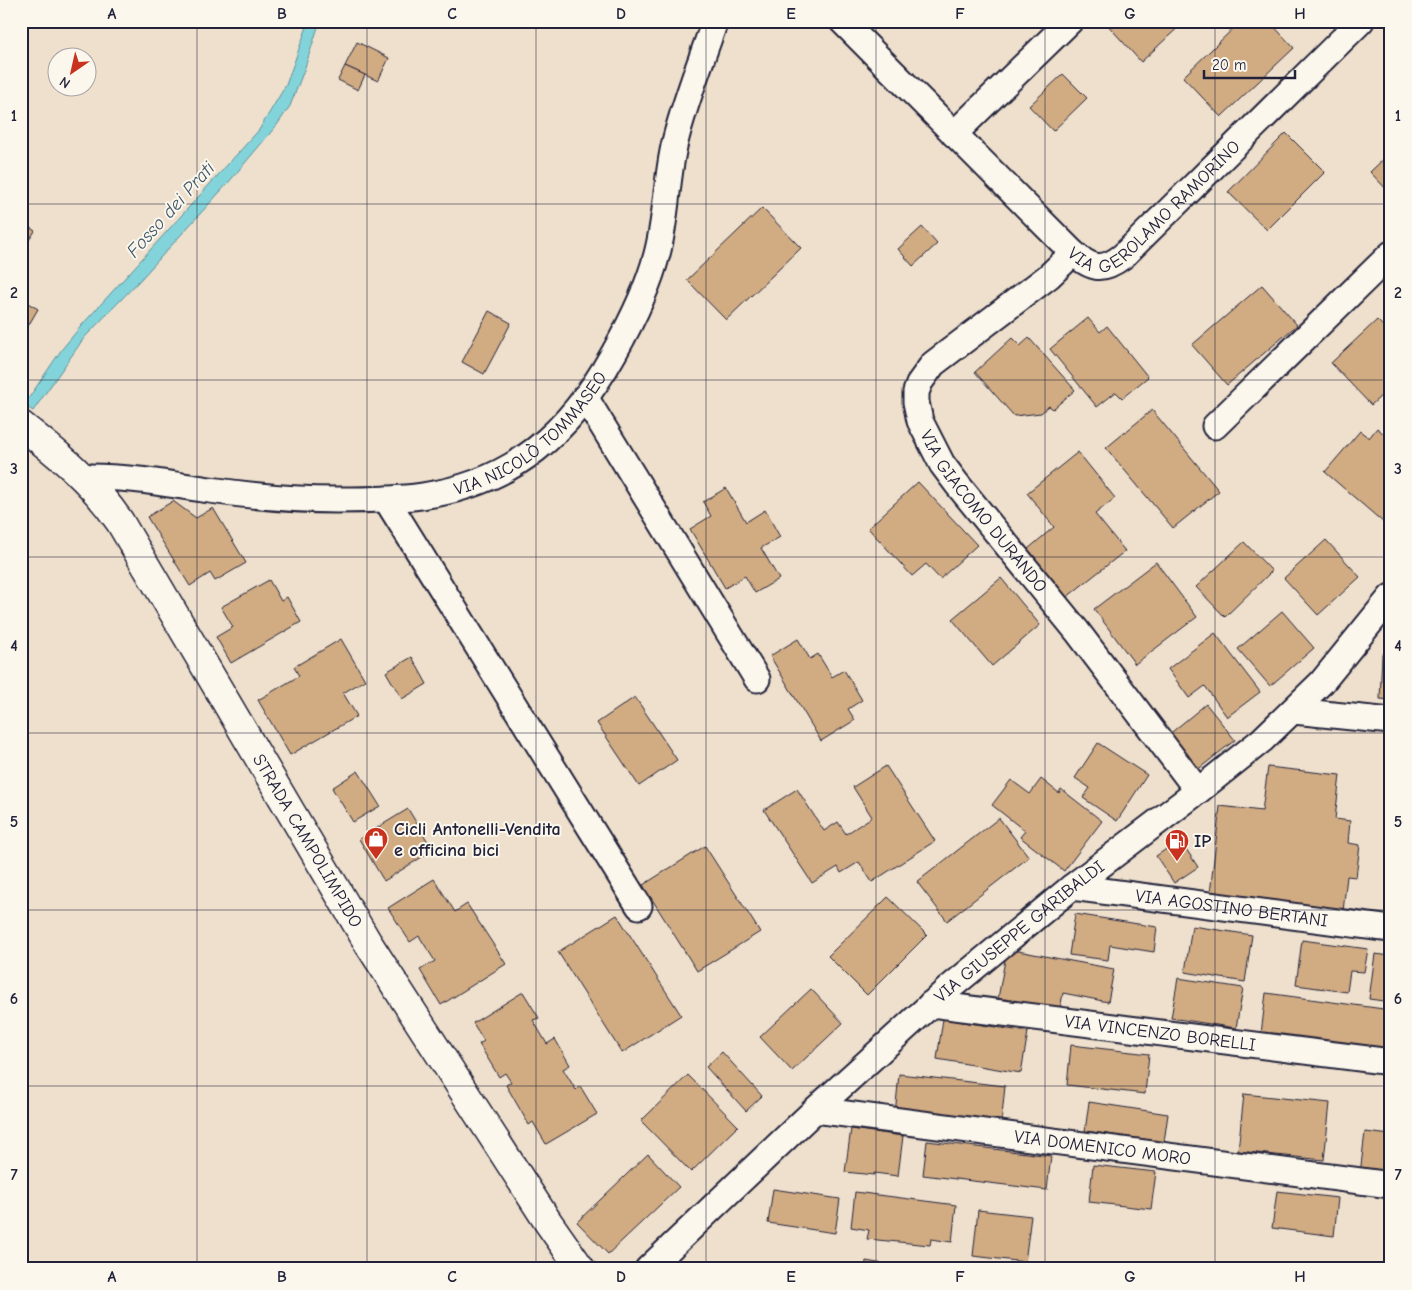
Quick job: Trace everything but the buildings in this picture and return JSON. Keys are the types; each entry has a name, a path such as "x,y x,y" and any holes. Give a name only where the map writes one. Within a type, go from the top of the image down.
{"street":[{"name":"VIA NICOLÒ TOMMASEO","path":"84,477 106,476 142,479 272,498 386,499 445,492 494,475 521,460 547,441 564,424 602,374 625,334 650,276 661,237 668,177 675,143 715,21"},
{"name":"VIA GEROLAMO RAMORINO","path":"842,21 1073,253 1085,262 1098,267 1110,265 1123,256 1362,21"},
{"path":"954,134 1070,21"},
{"name":"VIA GIACOMO DURANDO","path":"1073,253 1049,276 933,364 920,382 916,392 918,413 930,442 949,474 1077,631 1198,791"},
{"path":"1215,426 1391,254"},
{"path":"585,397 757,679"},
{"name":"STRADA CAMPOLIMPIDO","path":"21,425 84,477 111,508 368,943 548,1222 581,1269"},
{"path":"386,499 639,906"},
{"name":"VIA GIUSEPPE GARIBALDI","path":"648,1269 815,1110 931,1004 1072,887 1262,740 1322,682 1391,596"},
{"path":"1294,711 1391,721"},
{"name":"VIA AGOSTINO BERTANI","path":"1072,887 1391,929"},
{"name":"VIA VINCENZO BORELLI","path":"931,1004 1391,1062"},
{"name":"VIA DOMENICO MORO","path":"815,1110 1391,1185"}],"water":[{"path":"309,21 320,21 290,106 277,125 228,183 140,280 84,338 33,411 24,405 62,349 82,325 259,130 286,85"}],"place":[{"name":"Cicli Antonelli-Vendita e officina bici","path":"376,860"},
{"name":"IP","path":"1177,862"}],"water label":[{"name":"Fosso dei Prati","path":"170,209"}]}
